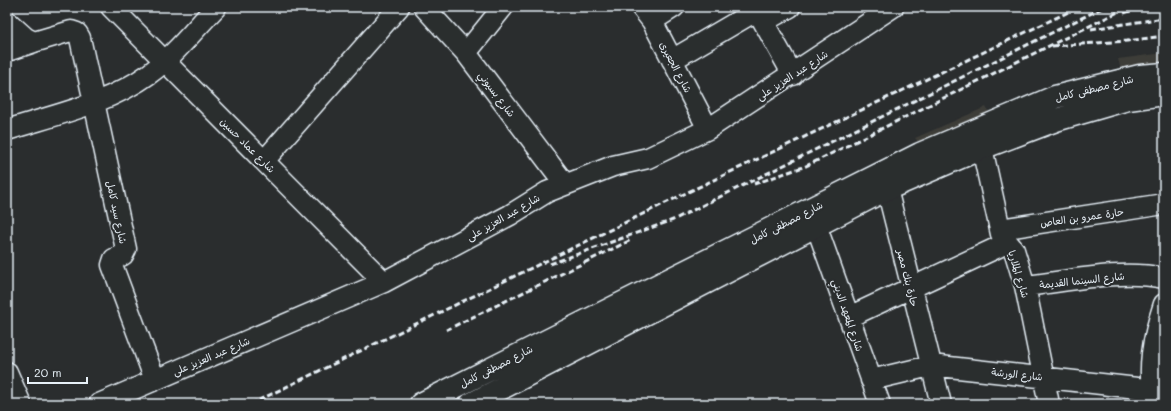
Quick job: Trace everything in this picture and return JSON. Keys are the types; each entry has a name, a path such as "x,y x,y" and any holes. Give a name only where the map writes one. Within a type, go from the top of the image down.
{"main road":[{"name":"شارع مصطفى كامل","path":"421,404 483,373 569,341 736,257 920,154 1055,97 1140,76 1164,74"},
{"name":"شارع مصطفى كامل","path":"736,257 816,225 887,189 982,148 1056,120 1128,99 1164,94"},
{"name":"شارع مصطفى كامل","path":"470,404 493,393 569,341"},
{"path":"483,373 493,393"}],"street":[{"name":"شارع عماد حسين","path":"111,7 384,282"},
{"path":"7,130 93,102 133,85 165,61 216,7"},
{"path":"264,161 399,7"},
{"name":"شارع بسيوني","path":"424,7 466,53 565,184"},
{"path":"466,53 503,7"},
{"path":"646,14 674,7"},
{"path":"672,60 747,16 759,14 768,17 776,17 790,7"},
{"name":"شارع عبد العزيز على","path":"99,404 384,282 510,215 547,192 613,166 648,158 708,129 793,75 887,9"},
{"name":"شارع الجعيرى","path":"646,14 708,129"},
{"path":"759,14 793,75"},
{"path":"7,20 26,38 34,42"},
{"path":"7,51 71,31 77,33 80,38 93,102"},
{"name":"شارع سيد كامل","path":"93,102 126,249 123,255 114,259 112,265 155,380"},
{"name":"شارع الملاريا","path":"982,148 1004,236 1014,250 1025,286 1049,404"},
{"name":"حارة بنك مصر","path":"887,189 940,404"},
{"name":"حارة عمرو بن العاص","path":"848,317 911,289 1004,236 1164,204"},
{"name":"شارع المعهد الديني","path":"816,225 880,404"},
{"name":"شارع السينما القديمة","path":"1025,286 1118,275 1137,275 1164,278"},
{"path":"1157,395 1149,375 1154,336 1164,304"},
{"name":"شارع الورشة","path":"871,380 930,366 1043,377 1157,395"},
{"path":"7,372 21,404"}],"shaded area":[{"path":"1164,53 1164,67 1122,74 1118,59"},
{"path":"986,107 992,119 923,148 915,138"}],"railway":[{"path":"251,404 684,194 1079,7"},
{"path":"550,264 673,220 1104,7"},
{"path":"754,184 806,166 1128,7"},
{"path":"1124,13 1141,7"},
{"path":"1091,29 1164,18"},
{"path":"1052,46 1127,41 1164,36"},
{"path":"446,330 631,240"}]}
